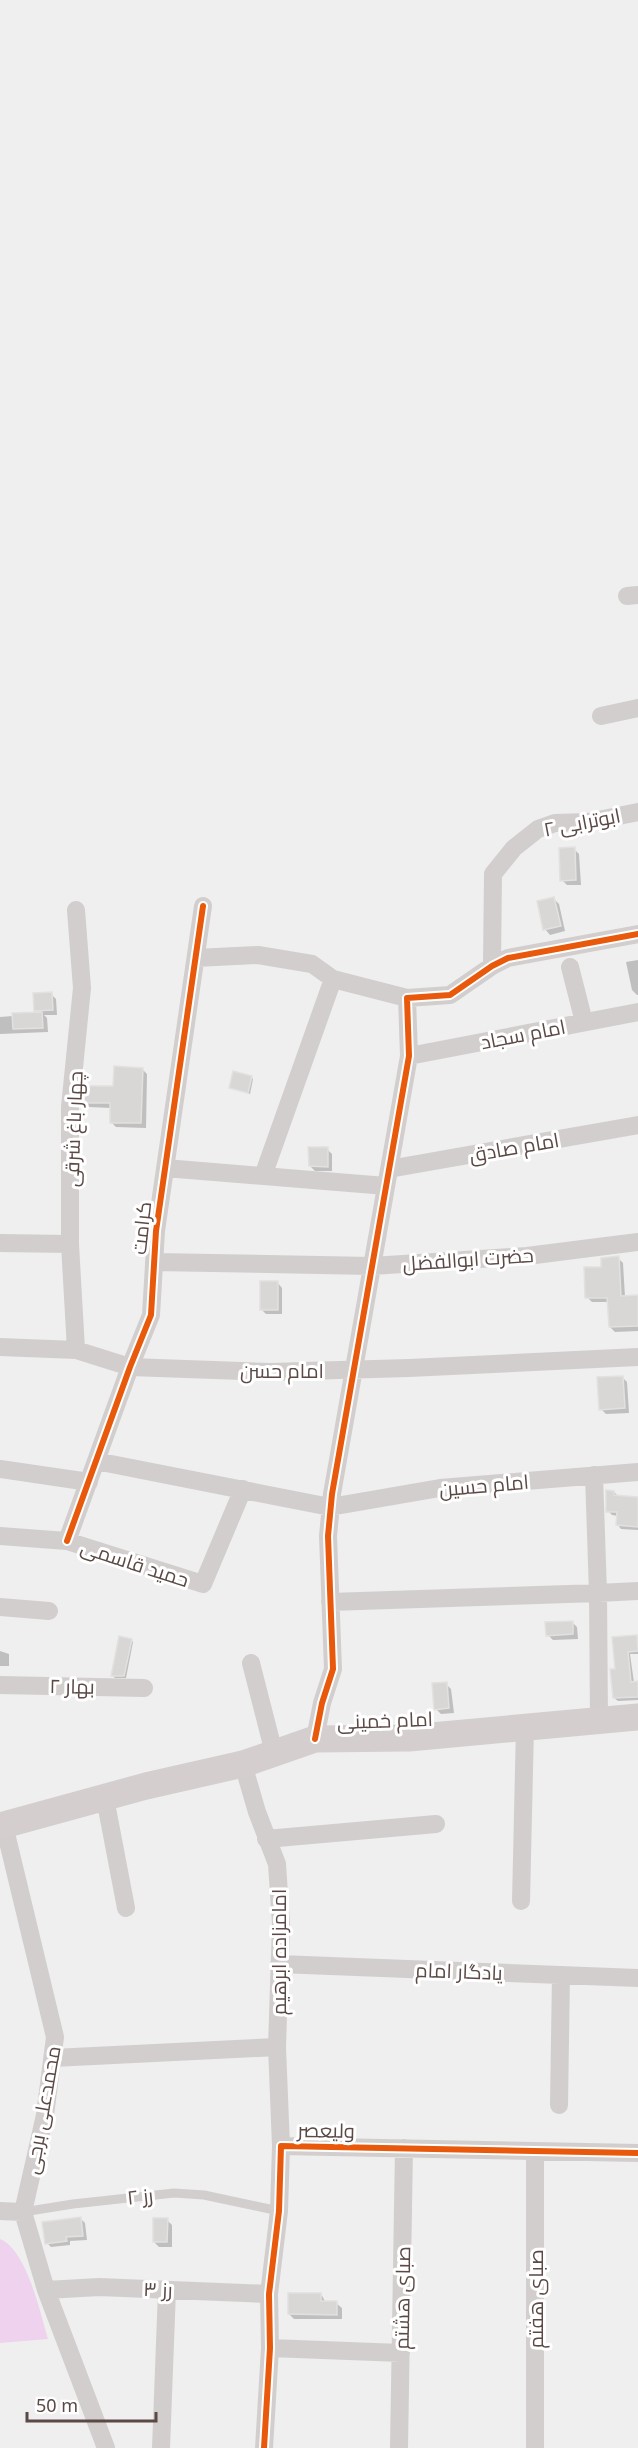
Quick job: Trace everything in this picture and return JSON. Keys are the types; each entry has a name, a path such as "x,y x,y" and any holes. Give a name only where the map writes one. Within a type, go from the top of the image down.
{"street":[{"path":"601,716 638,708"},
{"name":"ابوترابی ۲","path":"492,966 493,874 514,848 538,829 555,823 588,822 638,812"},
{"name":"کرامت","path":"68,1541 151,1315 156,1231 203,906"},
{"name":"چهار باغ شرقی","path":"76,910 82,988 70,1107 70,1244 76,1350"},
{"path":"196,958 258,955 312,964 333,979 407,998 450,995 492,966 508,958 638,934"},
{"path":"570,967 584,1022"},
{"path":"263,1176 333,979"},
{"path":"315,1739 322,1702 333,1670 328,1536 330,1507 409,1056 407,998"},
{"name":"امام سجاد","path":"409,1056 638,1012"},
{"name":"امام صادق","path":"165,1168 263,1176 388,1178 638,1125"},
{"name":"حضرت ابوالفضل","path":"154,1262 372,1266 527,1256 638,1242"},
{"path":"0,1243 70,1244"},
{"name":"امام حسن","path":"0,1347 76,1350 130,1367 270,1372 638,1357"},
{"path":"96,1461 330,1507"},
{"path":"0,1469 89,1482"},
{"name":"امام حسین","path":"330,1507 440,1488 638,1472"},
{"path":"594,1475 599,1720"},
{"name":"حمید قاسمی","path":"0,1536 68,1541 203,1584 243,1489"},
{"path":"330,1602 638,1592"},
{"path":"0,1607 49,1611"},
{"path":"251,1664 274,1753"},
{"name":"بهار ۲","path":"0,1685 144,1688"},
{"name":"امام خمینی","path":"2,1825 146,1786 243,1764 315,1739 409,1738 638,1717"},
{"path":"521,1901 525,1727"},
{"name":"امامزاده ابرهیم","path":"243,1764 266,1839 277,1864 281,1924 277,2048 281,2146"},
{"path":"105,1798 126,1908"},
{"path":"266,1839 436,1824"},
{"name":"محمدعلی برجی","path":"2,1825 47,1997 55,2037 45,2115 22,2212"},
{"name":"یادگار امام","path":"279,1964 638,1978"},
{"path":"559,2105 561,1975"},
{"path":"53,2058 277,2048"},
{"name":"ولیعصر","path":"264,2448 270,2348 269,2294 279,2211 281,2146 638,2153"},
{"name":"صبای هشتم","path":"399,2448 404,2148"},
{"name":"صبای هفتم","path":"535,2151 535,2448"},
{"name":"رز ۲","path":"0,2211 22,2212"},
{"path":"22,2212 46,2290 106,2448"},
{"name":"رز ۳","path":"46,2290 99,2287 269,2294"},
{"path":"161,2448 167,2290"},
{"path":"270,2348 401,2354"}],"lane":[{"name":"رز ۲","path":"22,2212 174,2193 204,2195 279,2211"}],"shaded area":[{"path":"0,2239 9,2245 25,2269 48,2339 0,2343"}],"building":[{"path":"575,847 576,880 560,881 559,848"},
{"path":"554,897 561,926 543,930 537,901"},
{"path":"52,992 53,1010 34,1011 33,993"},
{"path":"42,1012 43,1028 13,1029 12,1013"},
{"path":"114,1066 143,1068 141,1123 110,1123 110,1103 82,1103 83,1086 113,1086"},
{"path":"233,1071 252,1076 248,1093 229,1088"},
{"path":"308,1147 328,1147 328,1167 309,1166"},
{"path":"619,1256 621,1296 638,1295 638,1326 609,1327 607,1298 585,1298 584,1267 601,1267 601,1258"},
{"path":"260,1281 278,1281 278,1310 260,1310"},
{"path":"623,1376 625,1408 599,1410 597,1377"},
{"path":"606,1490 614,1491 614,1495 638,1497 638,1527 616,1525 617,1512 606,1512"},
{"path":"573,1621 573,1634 546,1636 545,1622"},
{"path":"637,1635 638,1651 628,1652 631,1682 638,1681 638,1697 613,1698 610,1669 615,1669 612,1637"},
{"path":"119,1636 132,1639 124,1676 111,1676"},
{"path":"447,1682 449,1708 434,1710 432,1683"},
{"path":"81,2217 83,2236 66,2237 67,2241 45,2244 42,2222"},
{"path":"153,2218 168,2218 167,2242 153,2242"},
{"path":"288,2293 321,2293 321,2301 337,2301 337,2315 288,2314"}],"cycle path":[{"path":"67,1541 151,1315 156,1231 203,906"},
{"path":"315,1739 322,1703 333,1669 328,1536 332,1494 409,1056 407,998 450,995 492,966 508,958 638,934"},
{"path":"264,2448 270,2348 269,2294 279,2211 281,2146 638,2153"}]}
